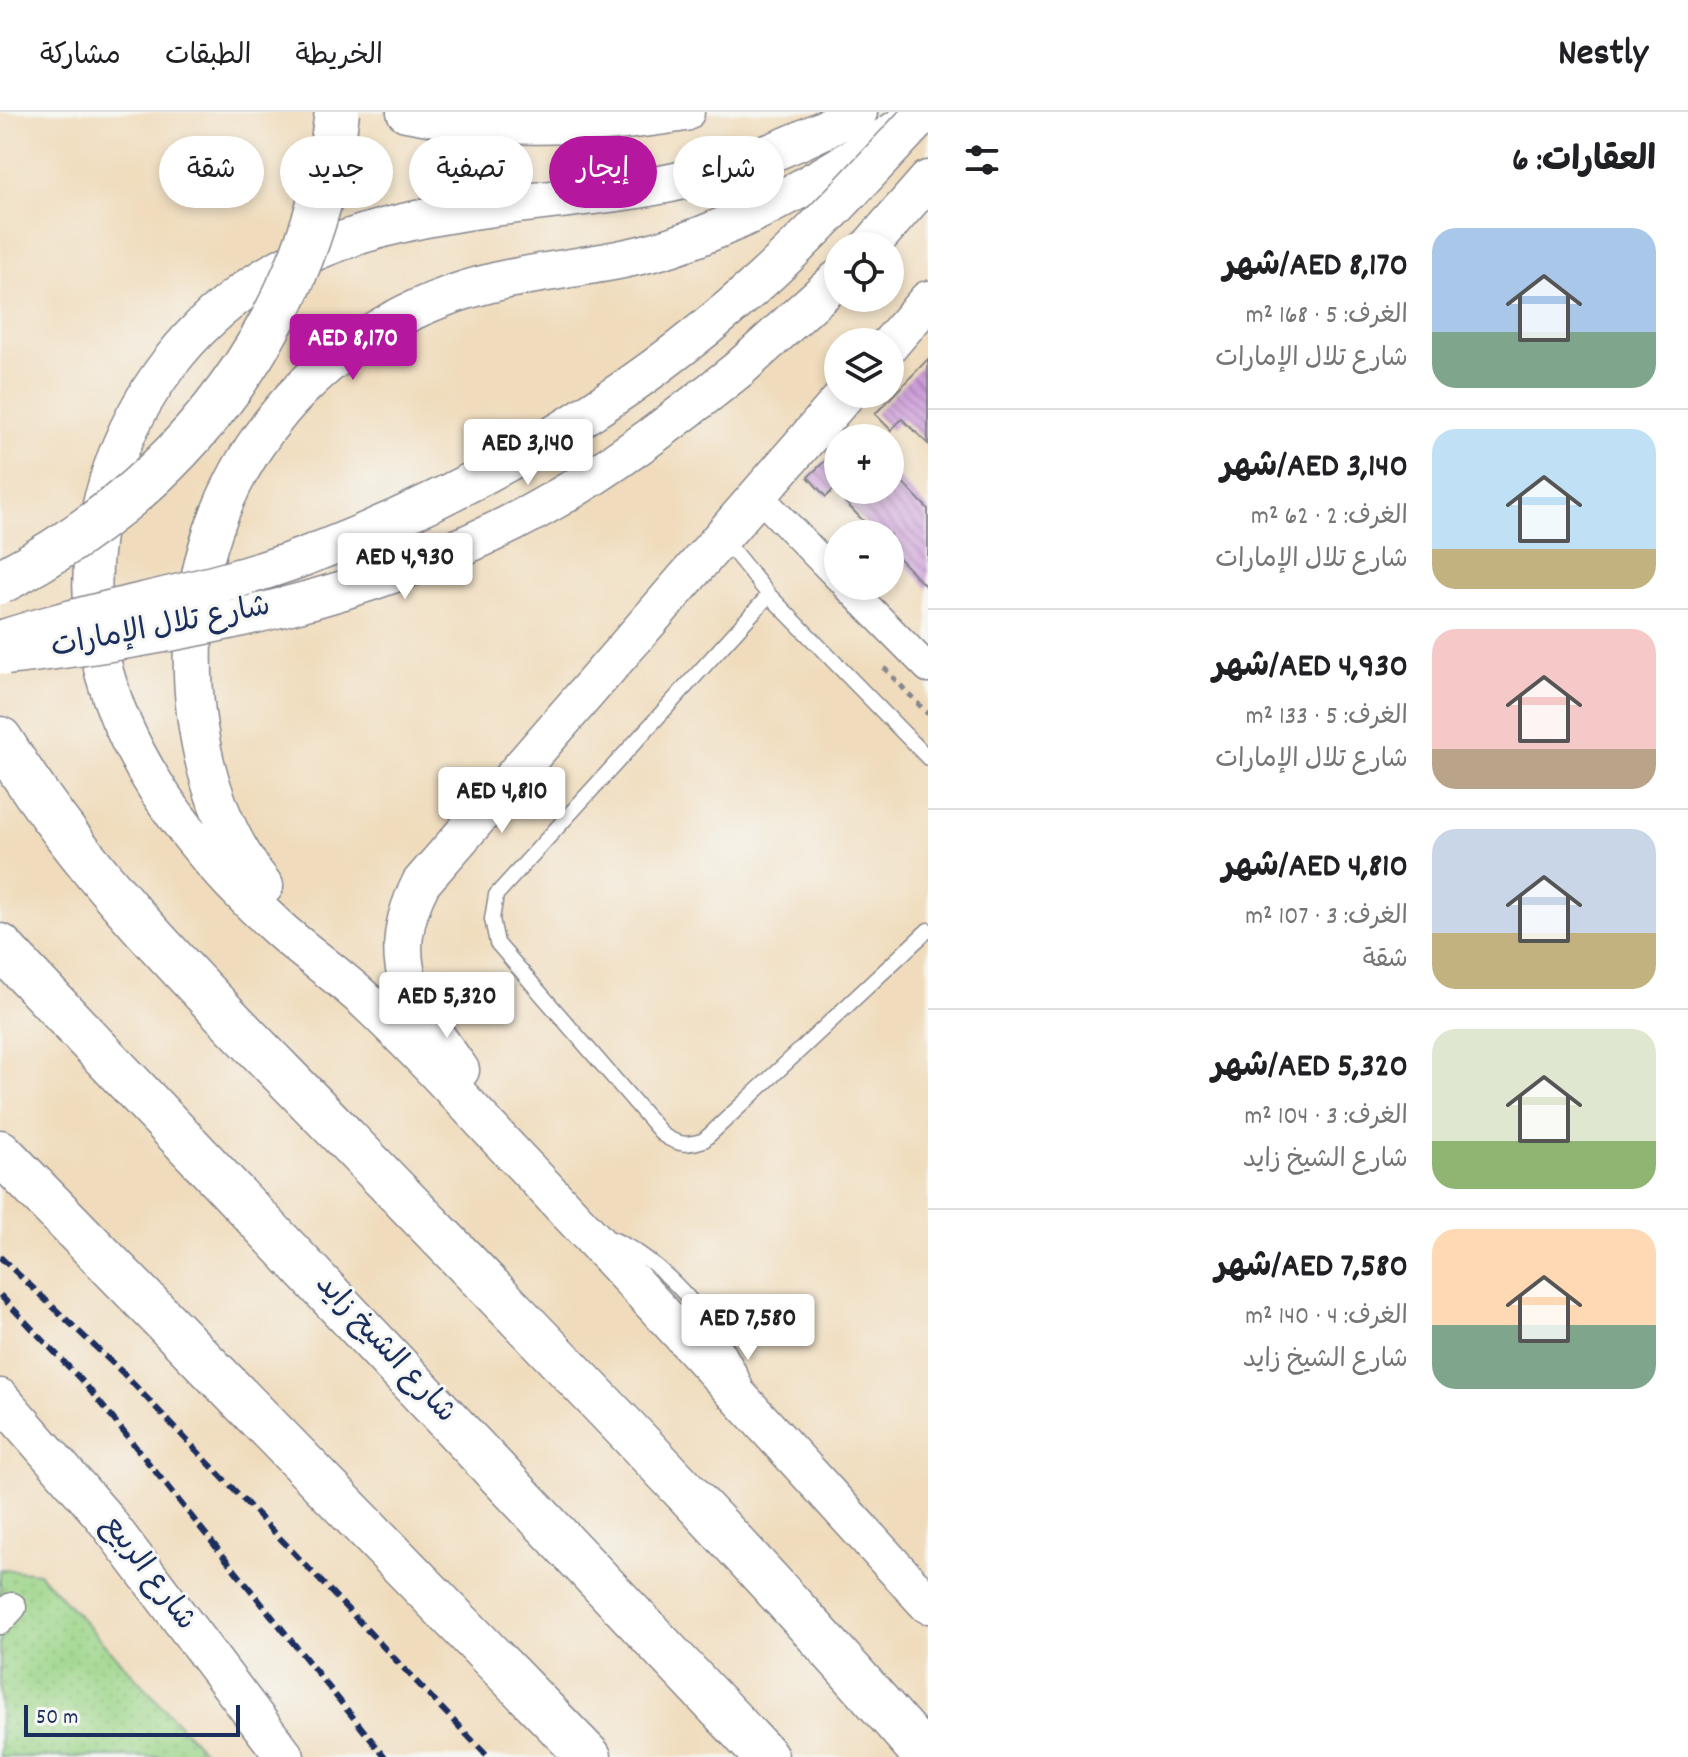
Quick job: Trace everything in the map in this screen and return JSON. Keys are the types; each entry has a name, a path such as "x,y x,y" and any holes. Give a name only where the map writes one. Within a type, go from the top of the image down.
{"highway":[{"path":"0,582 72,540 148,482 181,449 240,376 272,322 303,251 329,161 337,112"},
{"path":"0,739 46,808 150,934 800,1611 926,1757"},
{"path":"0,797 76,878 150,934"},
{"name":"شارع الشيخ زايد","path":"0,946 766,1757"},
{"path":"0,1152 589,1757"},
{"path":"0,1189 56,1212"},
{"path":"800,1611 865,1656 928,1711"}],"main road":[{"path":"406,112 480,123 538,125 595,124 685,112"},
{"path":"858,112 763,156 703,175 641,188 466,210 355,237 293,261 237,296 211,317 166,366 131,423 114,464 99,518 93,584 97,640 106,683 130,746 146,775 179,820 241,890 282,931 389,1024 521,1162 928,1604"},
{"path":"327,967 236,845 209,774 194,699 194,623 207,548 231,484 261,432 325,363 416,309 494,282 627,259 716,230 801,188 924,112"},
{"path":"0,640 82,616 192,592 301,558 406,516 507,464 604,404 745,295 825,220 924,112"},
{"path":"882,232 928,180"},
{"name":"شارع تلال الإمارات","path":"0,657 121,641 252,614 432,559 484,537 583,483 739,369 824,292"},
{"path":"904,328 928,300"},
{"path":"521,1162 489,1109 417,1009 404,974 402,955 409,909 432,868 834,408"},
{"name":"شارع الربيع","path":"0,1398 102,1515 285,1757"}],"street":[{"path":"758,495 824,563"},
{"path":"861,600 928,668"}],"lane":[{"path":"722,537 769,595 928,758"},
{"path":"769,595 496,895 492,919 497,943 663,1135 675,1143 690,1145 704,1140 928,930"},
{"path":"852,1521 928,1580"}],"path":[{"path":"875,659 928,714"}],"green space":[{"path":"0,1569 39,1573 209,1757 0,1757"}],"building":[{"path":"928,359 928,444 902,419 897,424 885,424 875,414 881,408 904,408 904,384"},
{"path":"824,462 824,495 808,477"},
{"path":"904,484 928,509 928,589 904,564 904,520 862,520 847,504 904,504"}],"railway":[{"path":"0,1257 122,1372 488,1757"},
{"path":"0,1295 85,1384 385,1757"}]}
